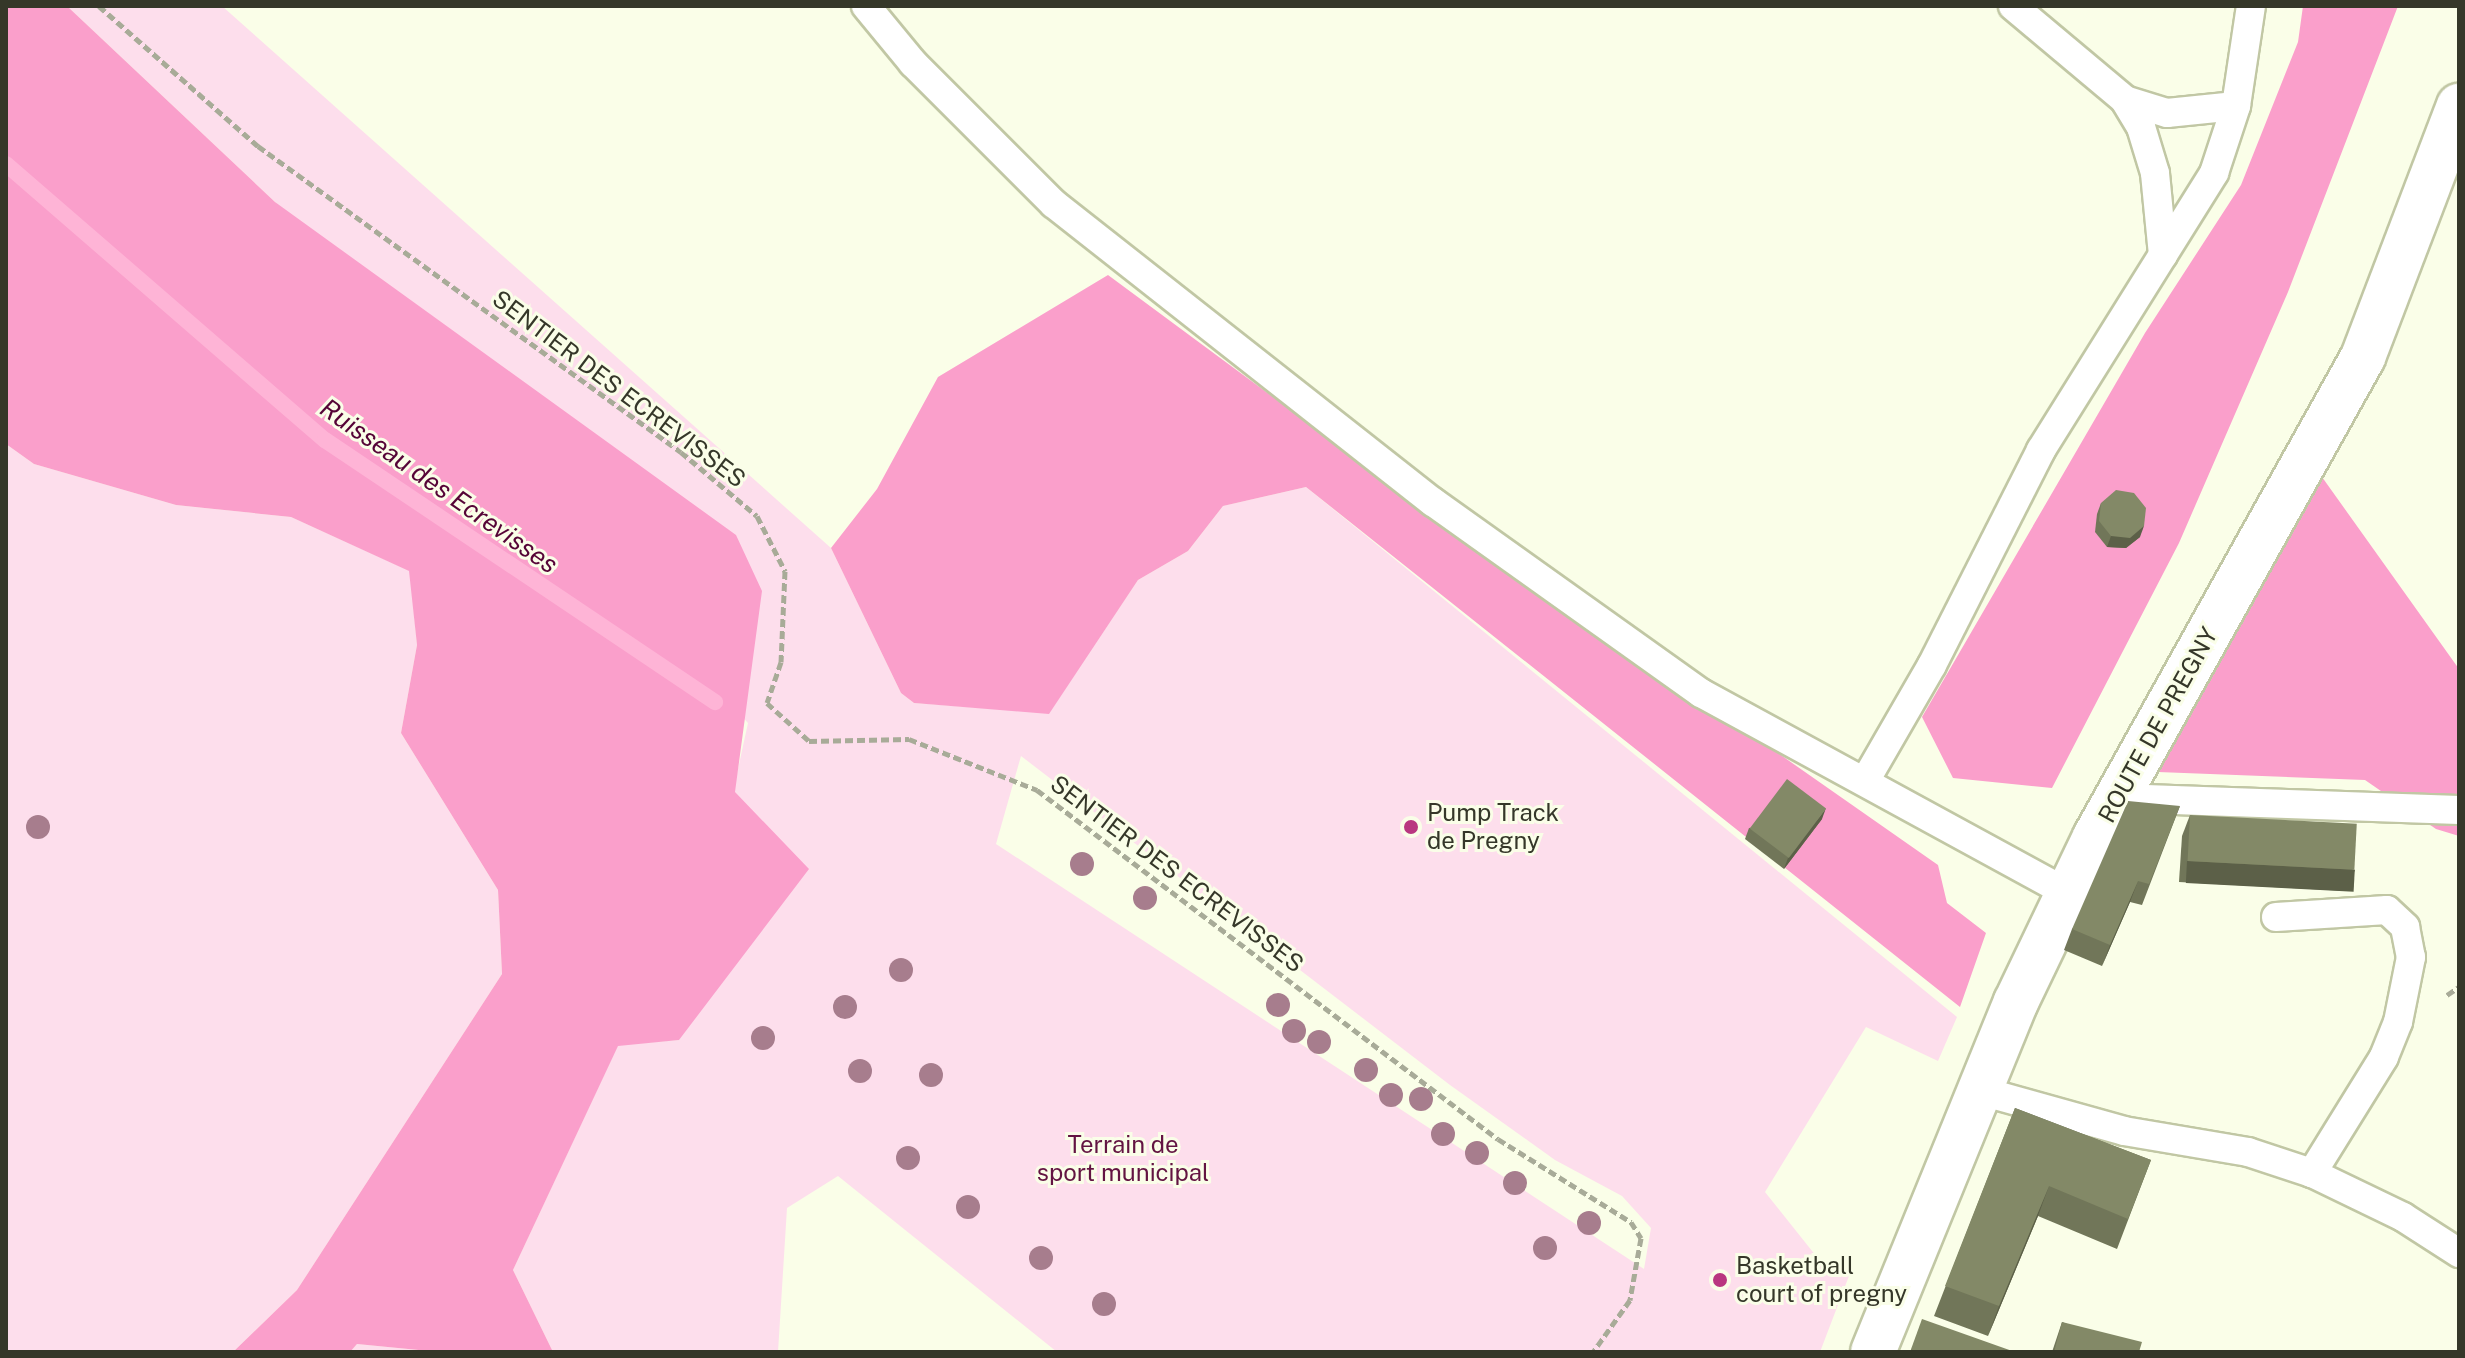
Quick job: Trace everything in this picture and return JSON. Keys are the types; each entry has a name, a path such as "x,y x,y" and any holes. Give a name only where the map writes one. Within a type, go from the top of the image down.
{"street":[{"name":"ROUTE DE PREGNY","path":"1873,1352 1981,1091 2068,893 2117,798 2363,357 2459,106"}],"lane":[{"path":"866,6 913,63 1054,204 1433,502 1701,693 2068,893"},
{"path":"2013,6 2125,100 2141,127 2155,173 2163,255"},
{"path":"1865,781 1932,665 2041,450 2214,173 2236,106 2251,6"},
{"path":"2125,100 2167,113 2236,106"},
{"path":"2117,798 2459,810"},
{"path":"2276,917 2387,910 2405,927 2411,957 2398,1022 2384,1057 2312,1173"},
{"path":"1981,1091 2124,1131 2248,1152 2312,1173 2390,1210 2459,1253"}],"path":[{"name":"SENTIER DES ECREVISSES","path":"99,6 258,146 681,452 757,516 785,571 781,662 767,703 809,741 909,739 1037,790 1498,1139 1631,1222 1641,1238 1630,1300 1593,1352"}],"green space":[{"name":"Terrain de sport municipal","path":"67,6 222,6 831,548 901,693 914,703 1049,713 1138,580 1188,551 1223,506 1306,487 1957,1017 1938,1061 1866,1027 1765,1192 1824,1266 1849,1276 1820,1352 1057,1352 838,1176 787,1208 778,1352 553,1352 513,1270 618,1045 679,1040 748,723 275,202","holes":["1021,756 1450,1085 1555,1160 1622,1196 1651,1228 1644,1269 996,844"]},
{"path":"6,444 34,464 176,505 291,517 410,571 417,645 401,733 498,890 502,974 297,1290 233,1352 6,1352"},
{"path":"357,1344 439,1352 350,1352"}],"shaded area":[{"path":"6,6 67,6 275,202 736,535 762,591 735,792 809,869 679,1040 618,1046 513,1270 553,1352 439,1352 357,1344 350,1352 233,1352 297,1290 502,974 498,890 401,733 417,645 409,571 291,517 176,505 34,464 6,444"},
{"path":"2303,6 2398,6 2288,292 2179,543 2052,788 1953,778 1922,717 2145,333 2241,185 2298,42"},
{"path":"1108,275 1346,451 1938,865 1947,903 1986,933 1960,1007 1306,487 1223,506 1188,551 1138,580 1049,714 914,703 901,693 831,548 877,489 938,377"},
{"path":"2322,477 2459,669 2459,836 2436,829 2365,780 2158,772"}],"building":[{"path":"2116,490 2134,493 2146,508 2144,526 2130,538 2111,536 2099,521 2101,503"},
{"path":"1787,779 1826,808 1789,858 1750,829"},
{"path":"2128,801 2180,806 2149,884 2138,881 2110,945 2072,929"},
{"path":"2190,815 2357,824 2354,870 2188,861"},
{"path":"2015,1108 2151,1160 2128,1219 2049,1186 1999,1306 1945,1286"},
{"path":"1922,1319 2015,1352 1910,1352"},
{"path":"2062,1322 2142,1342 2139,1352 2054,1352"}],"waterway":[{"name":"Ruisseau des Ecrevisses","path":"6,164 325,440 715,702"}],"place":[{"name":"Pump Track de Pregny","path":"1411,827"},
{"name":"Basketball court of pregny","path":"1720,1280"}]}
